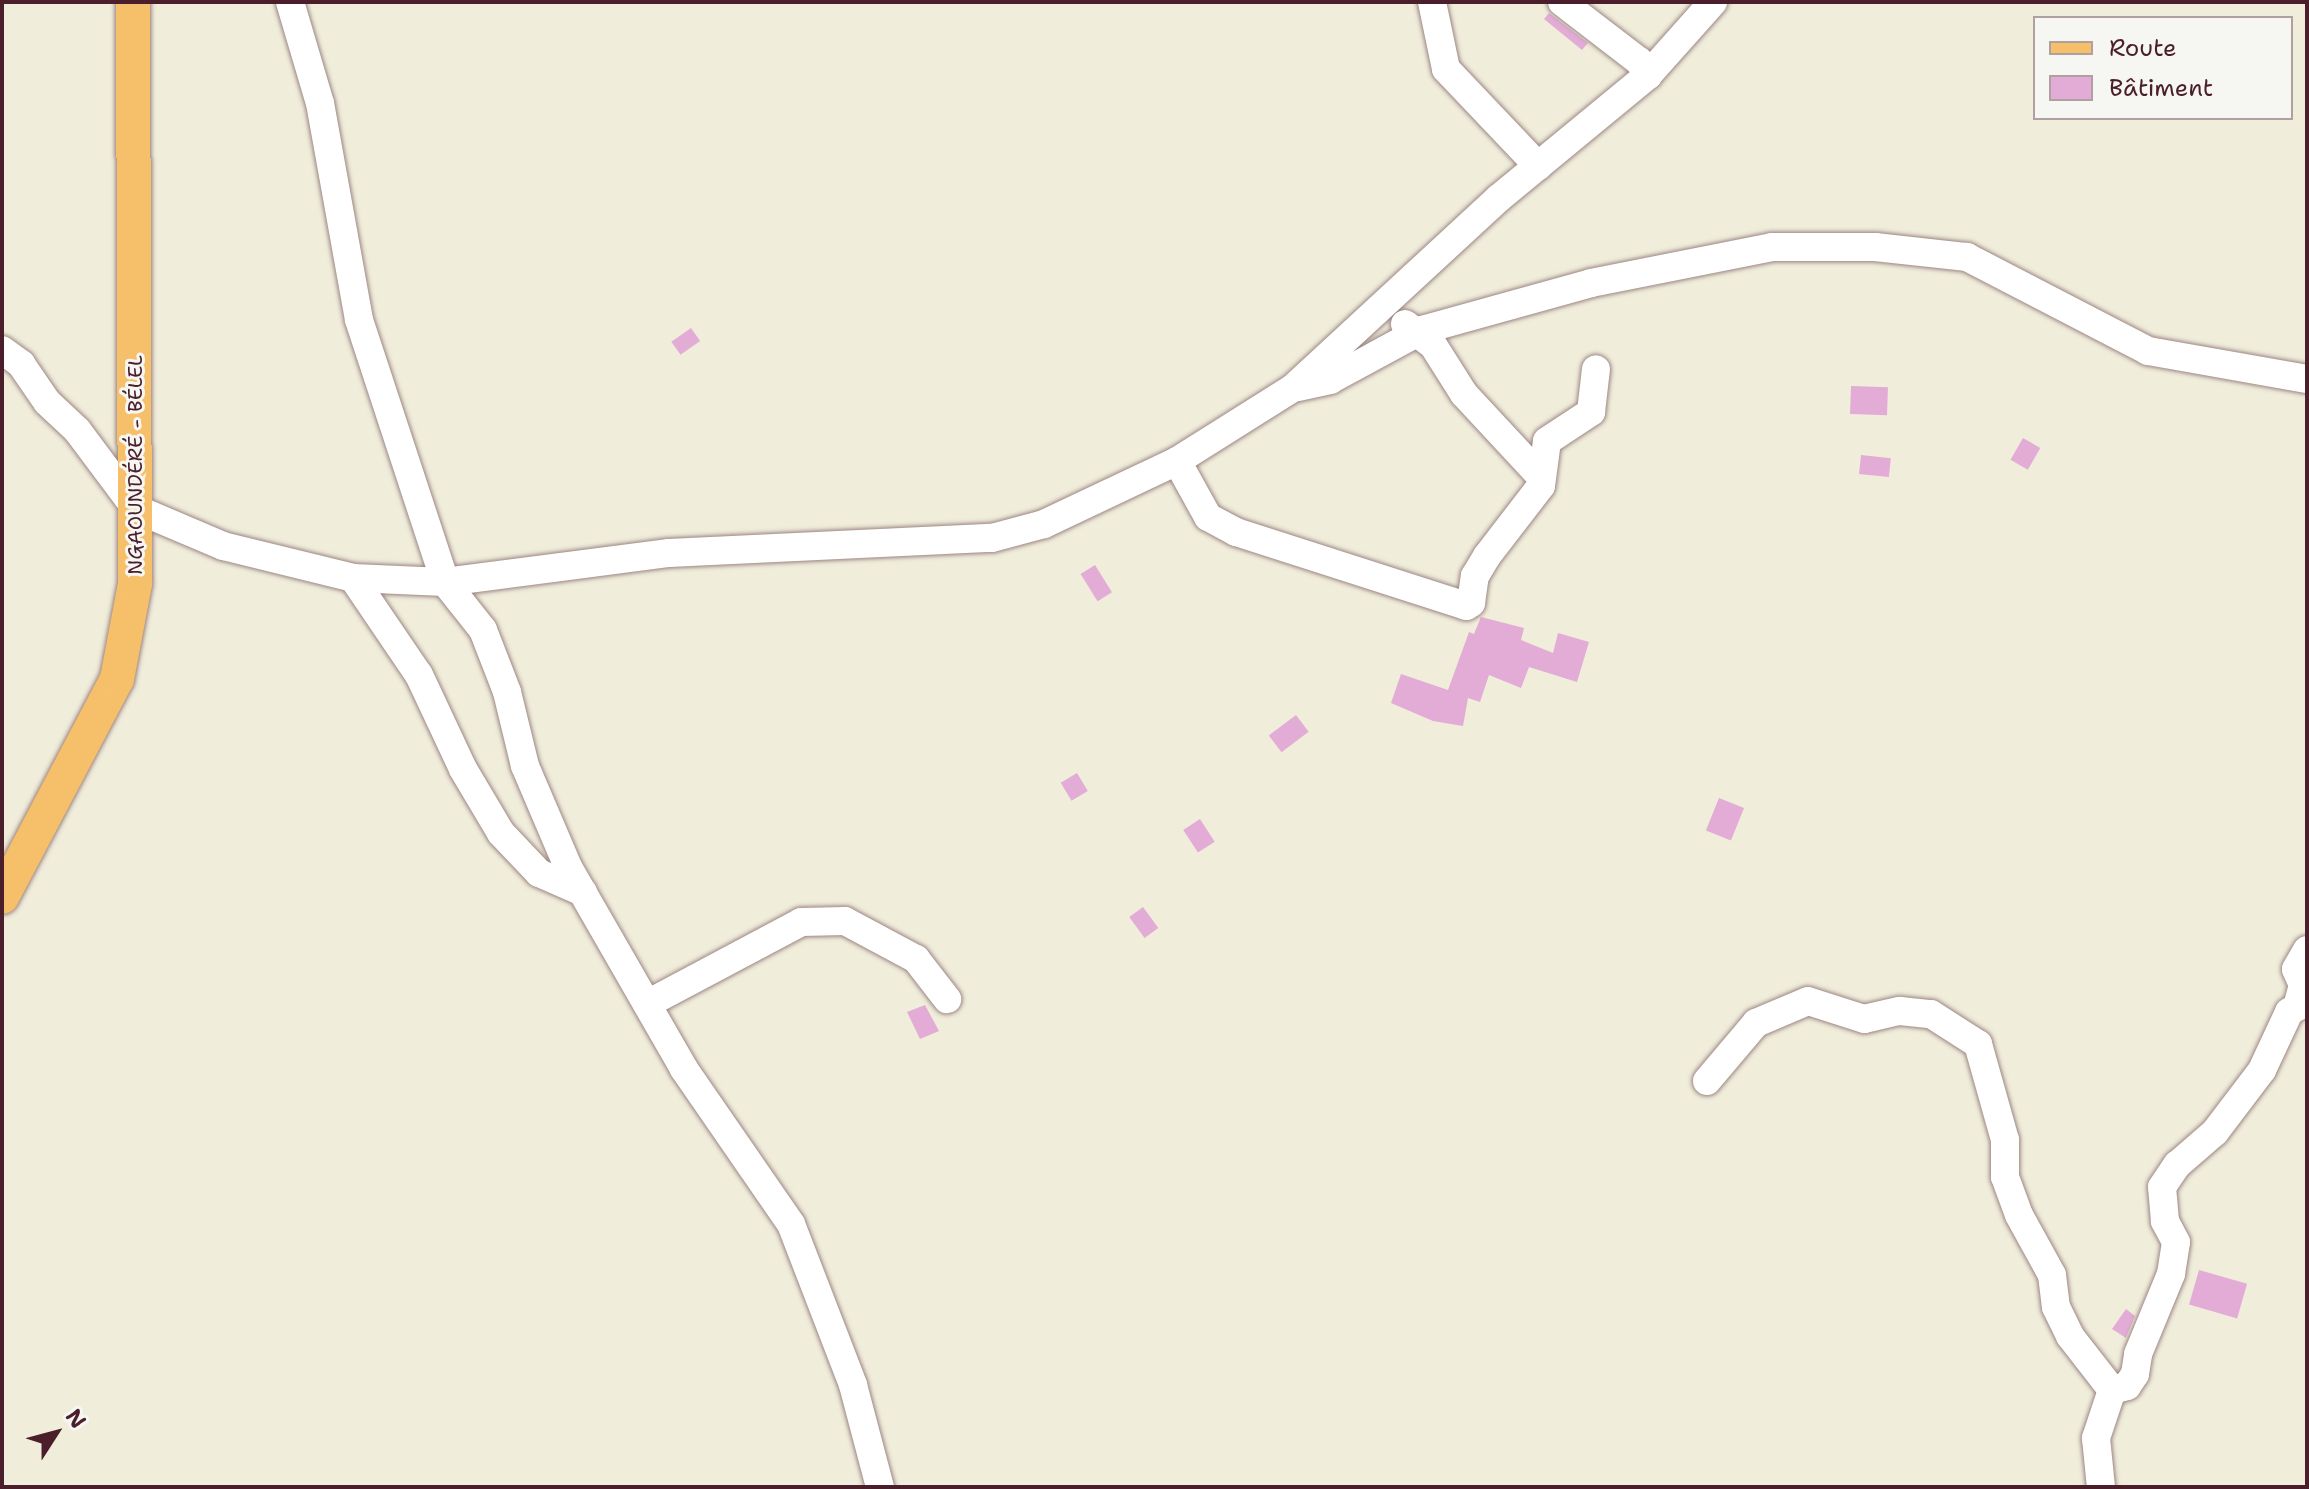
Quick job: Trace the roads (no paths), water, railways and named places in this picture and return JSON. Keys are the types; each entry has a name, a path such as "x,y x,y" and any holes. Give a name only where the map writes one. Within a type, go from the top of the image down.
{"main road":[{"name":"NGAOUNDÉRÉ - BÉLEL","path":"2,897 117,679 135,584 133,2"}],"street":[{"path":"290,2 320,103 359,320 445,582 483,630 507,692 525,766 583,892 684,1069 791,1224 853,1385 880,1487"},
{"path":"1432,2 1446,69 1538,166"},
{"path":"1562,2 1639,61 1648,75"},
{"path":"2,350 21,364 47,402 77,430 136,509 223,546 353,578 445,582 669,553 992,538 1044,524 1177,461 1293,388 1538,166 1648,75 1713,2"},
{"path":"1293,388 1330,380 1415,332 1673,264 1772,247 1875,247 1967,257 2148,351 2307,379"},
{"path":"1390,299 1415,332 1433,345 1464,394 1541,477"},
{"path":"1177,461 1208,517 1236,532 1466,606 1471,603 1475,576 1534,497 1547,441 1591,412 1596,369"},
{"path":"353,578 419,675 463,769 501,833 539,873 583,892"},
{"path":"647,1004 801,922 845,921 916,959 947,999"},
{"path":"2112,1390 2127,1386 2135,1374 2138,1354 2171,1274 2176,1242 2160,1198 2166,1177 2215,1132 2262,1070 2289,1012 2297,1007 2303,985 2296,969 2307,950"},
{"path":"1707,1081 1756,1023 1808,1001 1864,1019 1900,1011 1931,1014 1967,1035 1983,1058 2005,1140 2005,1177 2028,1236 2052,1275 2056,1307 2077,1349 2112,1390"},
{"path":"2101,1487 2096,1438 2112,1390"}]}
